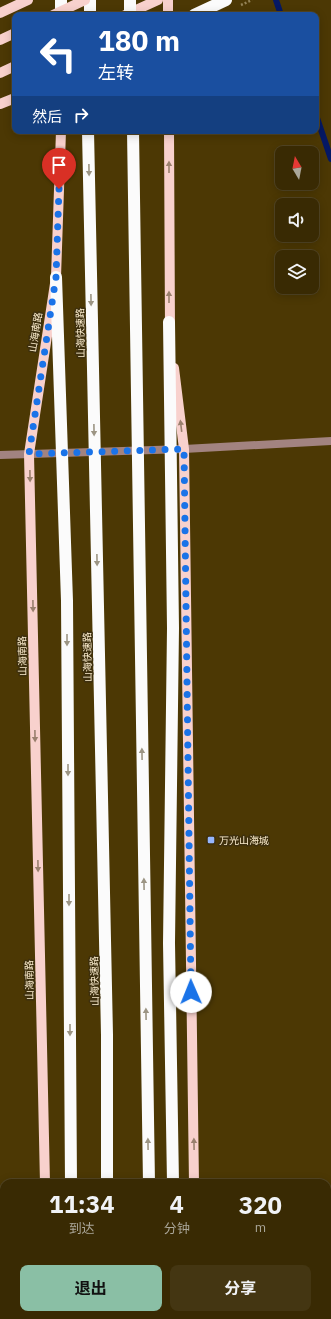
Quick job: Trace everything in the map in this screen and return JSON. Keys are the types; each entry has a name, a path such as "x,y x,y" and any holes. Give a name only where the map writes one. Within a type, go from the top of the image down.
{"highway":[{"path":"61,0 61,12"},
{"path":"90,0 90,12"},
{"path":"130,0 130,12"},
{"path":"200,12 226,0"},
{"name":"山海快速路","path":"88,134 106,1027 107,1179"},
{"path":"133,134 149,1179"},
{"path":"56,277 67,601 72,1179"},
{"path":"169,322 173,628 170,943 174,1179"}],"main road":[{"path":"0,13 28,0"},
{"path":"59,12 85,0"},
{"path":"132,12 158,0"},
{"path":"168,0 168,12"},
{"path":"0,40 12,34"},
{"path":"0,73 12,67"},
{"path":"0,104 12,99"},
{"name":"山海南路","path":"45,1179 29,454 56,277 61,134"},
{"path":"169,134 169,322 184,449 194,1179"}],"street":[{"path":"0,455 184,449 331,441"}],"waterway":[{"path":"276,0 280,12"},
{"path":"319,124 331,159"}],"place":[{"name":"万光山海城","path":"211,840"}],"route":[{"path":"59,189 56,277 29,454 184,449 191,992"}]}
